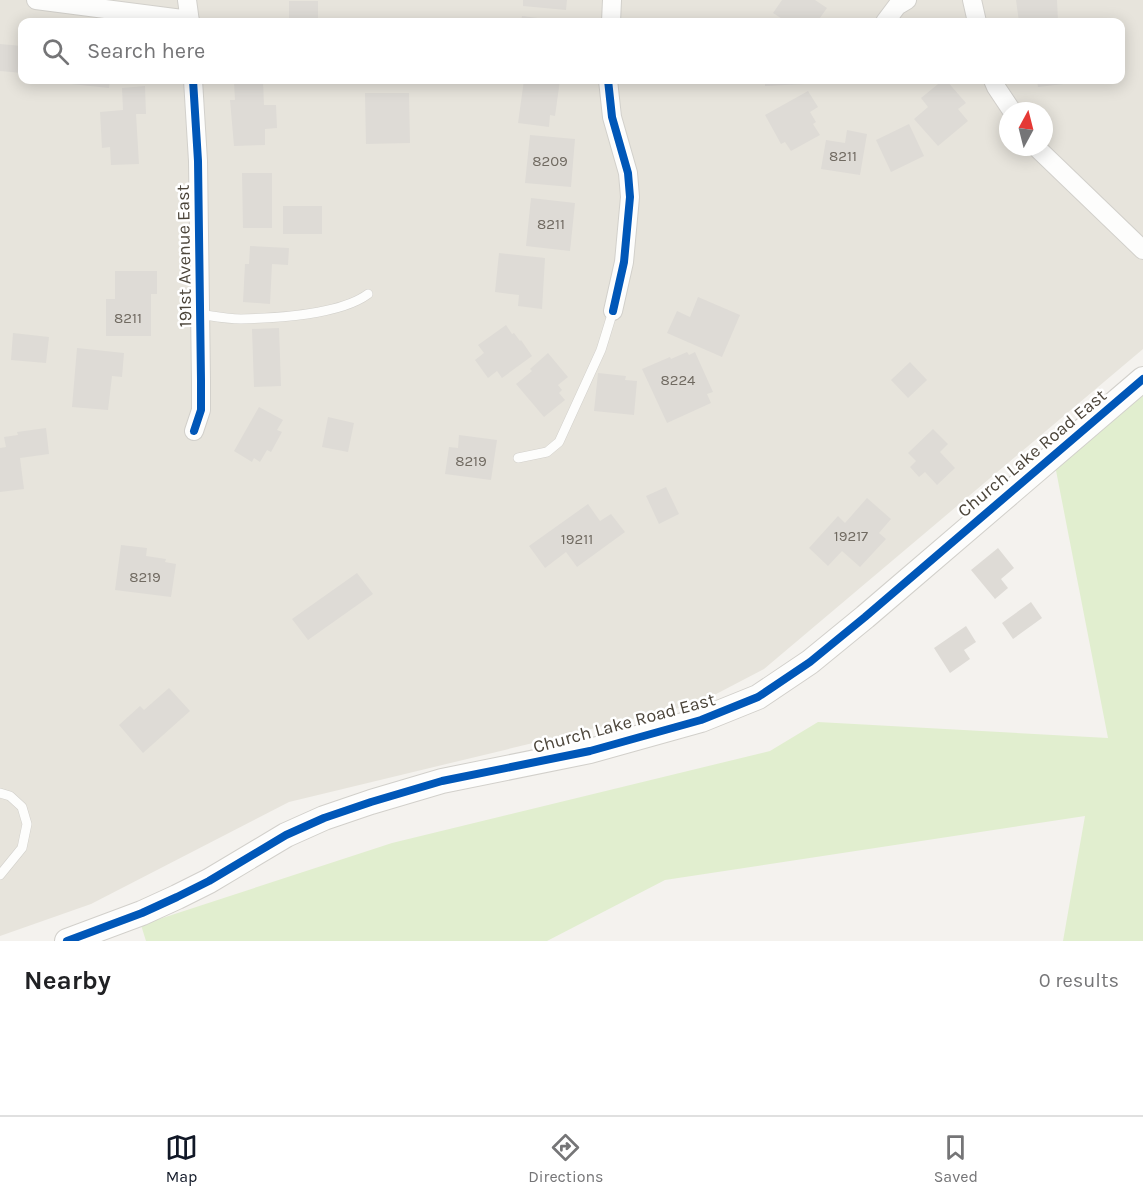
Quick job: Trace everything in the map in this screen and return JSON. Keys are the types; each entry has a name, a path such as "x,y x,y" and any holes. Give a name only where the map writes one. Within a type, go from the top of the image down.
{"street":[{"path":"36,0 168,18"},
{"path":"187,0 190,18"},
{"path":"610,18 612,0"},
{"path":"888,18 897,6 907,0"},
{"path":"972,0 976,18"},
{"name":"191st Avenue East","path":"193,84 198,161 201,410 194,431"},
{"path":"608,84 612,117 628,173 630,197 624,262 613,311"},
{"path":"995,84 1006,102"},
{"path":"1045,156 1143,250"},
{"name":"Church Lake Road East","path":"67,941 142,913 177,897 209,881 286,835 324,818 442,781 590,751 701,720 758,697 810,662 865,617 1143,380"}],"lane":[{"path":"199,314 239,319 307,313 348,306 368,294"},
{"path":"518,458 547,452 559,442 601,350 613,311"},
{"path":"0,793 10,796 22,807 27,825 22,848 0,875"}],"shaded area":[{"path":"0,0 1143,0 1143,349 764,669 699,703 289,802 91,904 0,936"}],"green space":[{"path":"1143,380 1143,941 1063,941 1085,816 665,880 547,941 146,941 141,925 392,843 770,751 818,722 1108,738 1053,455"}],"building":[{"path":"523,0 567,0 566,10 523,6"},
{"path":"782,0 815,0 827,8 820,18 781,18 773,13"},
{"path":"1016,0 1057,0 1058,18 1018,18"},
{"path":"289,1 318,1 318,18 289,18"},
{"path":"0,44 18,46 18,73 0,71"},
{"path":"71,84 110,84 109,88"},
{"path":"234,84 263,84 264,105 276,105 277,128 265,129 265,145 234,146 230,100 235,100"},
{"path":"523,84 559,84 555,116 550,115 549,127 518,123"},
{"path":"765,84 805,84 765,86"},
{"path":"938,84 949,84 966,103 958,109 968,121 938,146 914,119 928,107 921,98"},
{"path":"1038,84 1064,84 1038,87"},
{"path":"145,86 146,114 136,114 139,164 111,165 110,147 102,148 100,112 123,110 122,88"},
{"path":"808,91 818,107 810,112 816,122 813,124 820,135 791,151 785,142 781,144 765,115"},
{"path":"365,93 409,93 410,143 366,144"},
{"path":"909,124 924,156 891,172 876,140"},
{"path":"847,130 867,134 860,175 821,169 826,140 845,143"},
{"path":"530,135 575,139 571,187 525,183"},
{"path":"242,173 272,173 272,228 243,228"},
{"path":"531,198 575,203 570,251 526,246"},
{"path":"283,206 322,206 322,234 283,234"},
{"path":"250,246 289,248 288,265 272,264 270,304 243,302 245,264 249,264"},
{"path":"499,253 545,258 542,309 518,306 519,295 495,292"},
{"path":"115,271 157,271 157,294 151,294 151,336 106,336 106,299 115,299"},
{"path":"698,297 740,315 722,357 667,333 677,311 690,317"},
{"path":"506,325 512,334 514,333 521,340 532,356 502,378 497,371 488,378 475,360 484,353 478,345"},
{"path":"279,328 281,386 254,387 252,329"},
{"path":"13,333 49,337 46,363 11,360"},
{"path":"77,348 124,353 122,377 112,376 108,410 72,407"},
{"path":"687,352 689,355 695,352 713,392 707,394 711,403 667,423 642,369"},
{"path":"548,353 568,377 558,385 562,390 559,393 565,400 544,417 516,384"},
{"path":"910,362 927,380 908,398 891,380"},
{"path":"598,373 626,376 625,380 637,381 634,415 594,411"},
{"path":"259,407 283,420 277,430 282,432 271,452 267,450 260,462 254,458 252,462 234,451"},
{"path":"328,417 354,423 348,452 322,447"},
{"path":"46,428 49,454 20,458 24,489 0,492 0,448 6,447 4,437 18,435 17,432"},
{"path":"933,429 948,444 940,452 955,468 937,485 925,472 919,477 910,467 916,461 908,453"},
{"path":"459,435 497,440 491,480 445,474 449,447 458,448"},
{"path":"666,487 679,514 659,524 646,496"},
{"path":"867,498 891,519 879,533 886,539 860,567 842,551 828,566 809,548 838,516 845,523"},
{"path":"588,504 600,521 611,514 625,532 577,567 566,552 545,568 529,546"},
{"path":"121,545 147,548 146,556 166,559 165,562 176,564 171,597 115,590"},
{"path":"998,548 1014,568 1001,579 1008,588 995,599 971,570"},
{"path":"357,573 373,594 308,640 292,619"},
{"path":"1031,602 1042,618 1013,639 1002,623"},
{"path":"966,626 976,642 964,650 970,659 950,673 934,648"},
{"path":"169,688 190,711 143,753 119,725 140,706 144,710"}],"cycle path":[{"path":"193,84 198,161 201,380 201,410 194,431"},
{"path":"608,84 612,117 628,173 630,197 624,262 613,311"},
{"path":"67,941 142,913 177,897 209,881 286,835 324,818 442,781 590,751 701,720 758,697 810,662 865,617 1143,379"}]}
